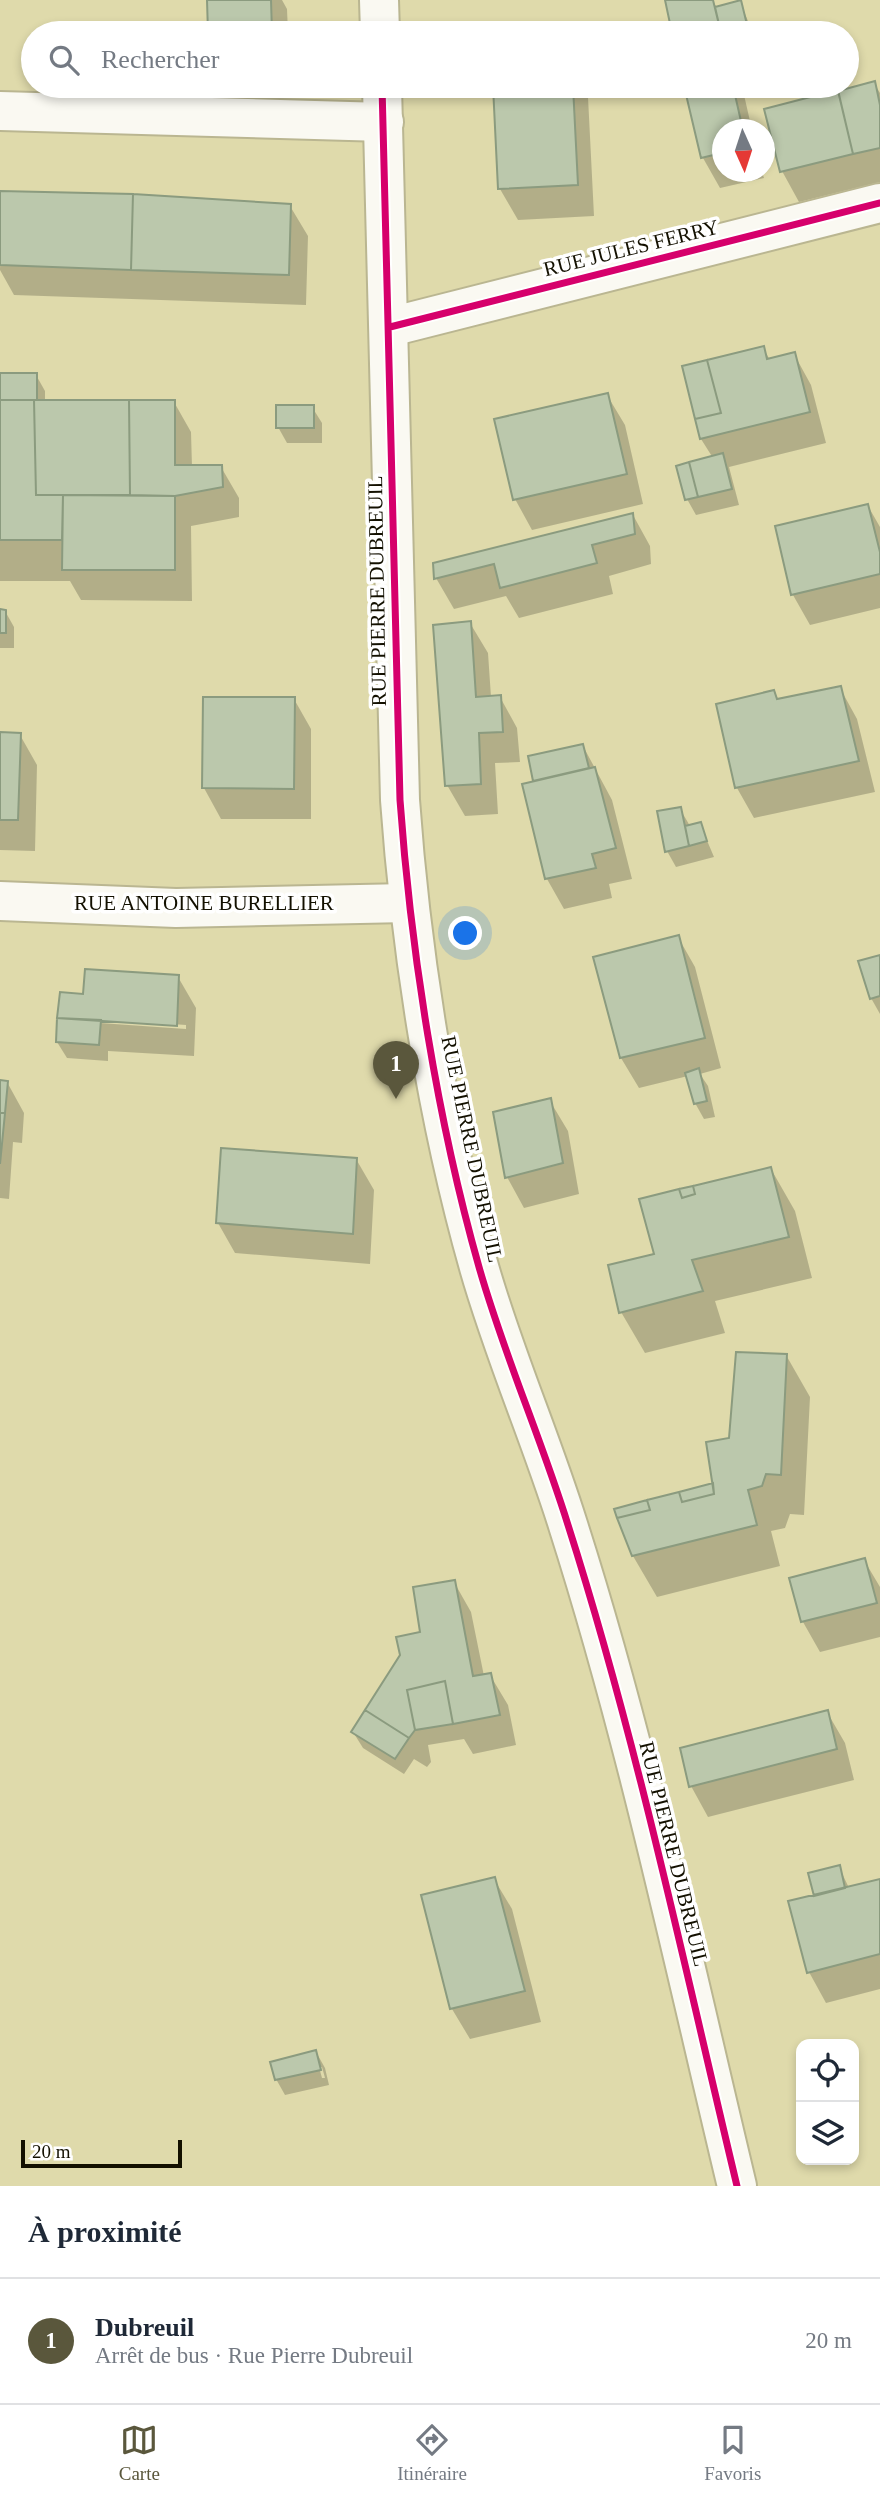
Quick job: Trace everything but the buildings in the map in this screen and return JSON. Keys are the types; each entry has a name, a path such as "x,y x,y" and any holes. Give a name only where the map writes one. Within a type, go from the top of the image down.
{"street":[{"path":"379,0 380,21"},
{"path":"0,111 383,104"},
{"name":"RUE PIERRE DUBREUIL","path":"383,104 400,800 407,903 439,1093 478,1265 515,1381 568,1524 641,1789 737,2186"},
{"name":"RUE JULES FERRY","path":"390,327 880,204"},
{"name":"RUE ANTOINE BURELLIER","path":"0,901 176,908 407,903"}],"cycle path":[{"path":"382,98 400,800 411,917 438,1095 479,1267 557,1493 616,1688 737,2186"},
{"path":"390,327 880,203"}],"place":[{"name":"Dubreuil","path":"396,1099"}]}
